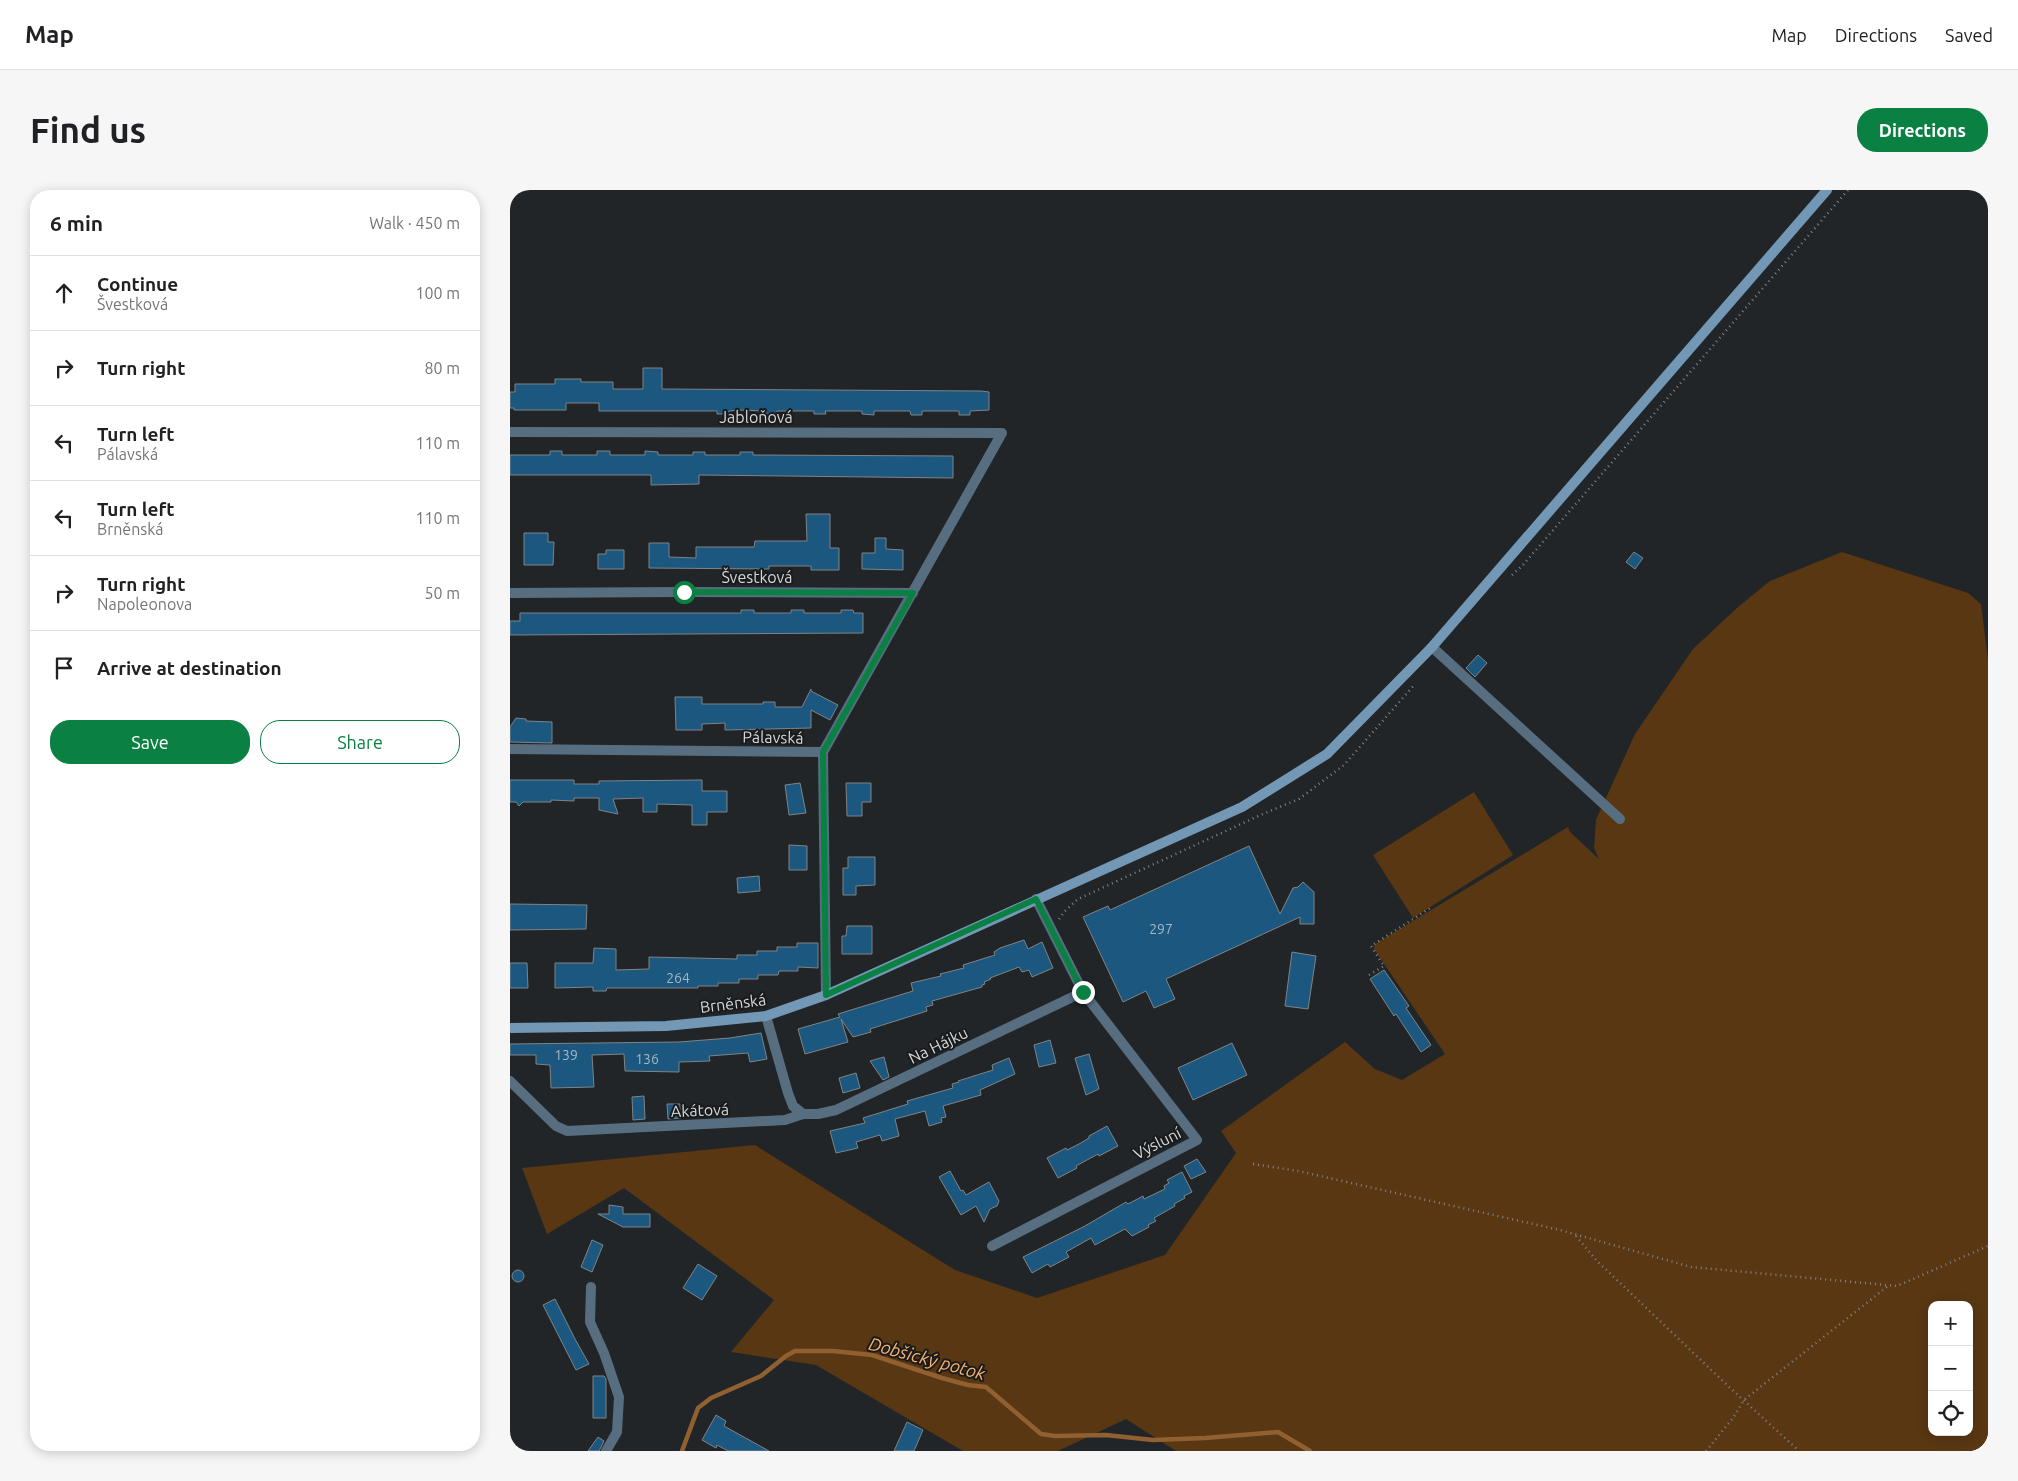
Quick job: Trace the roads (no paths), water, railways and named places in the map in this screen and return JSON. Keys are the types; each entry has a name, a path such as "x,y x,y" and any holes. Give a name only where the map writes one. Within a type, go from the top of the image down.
{"main road":[{"name":"Brněnská","path":"510,1028 666,1026 766,1016 826,995 1242,806 1327,754 1432,647 1827,190"}],"street":[{"name":"Jabloňová","path":"510,432 1002,433 913,593"},
{"name":"Švestková","path":"510,594 684,592 913,593"},
{"path":"823,752 913,593"},
{"path":"1432,647 1620,819"},
{"name":"Pálavská","path":"510,749 823,752 826,995"},
{"path":"1036,899 1083,992"},
{"name":"Na Hájku","path":"803,1114 818,1114 836,1110 1083,992"},
{"name":"Výsluní","path":"992,1246 1197,1140 1083,992"},
{"path":"766,1016 788,1093 793,1106 803,1114"},
{"name":"Akátová","path":"510,1082 556,1126 566,1130 759,1122 785,1120 803,1114"},
{"path":"591,1287 590,1322 604,1353 619,1397 617,1432 606,1451"}],"waterway":[{"name":"Dobšický potok","path":"682,1451 698,1408 711,1398 761,1376 795,1351 833,1351 872,1355 942,1378 968,1385 986,1387 1041,1434 1055,1436 1106,1435 1153,1440 1278,1432 1310,1451"}]}
